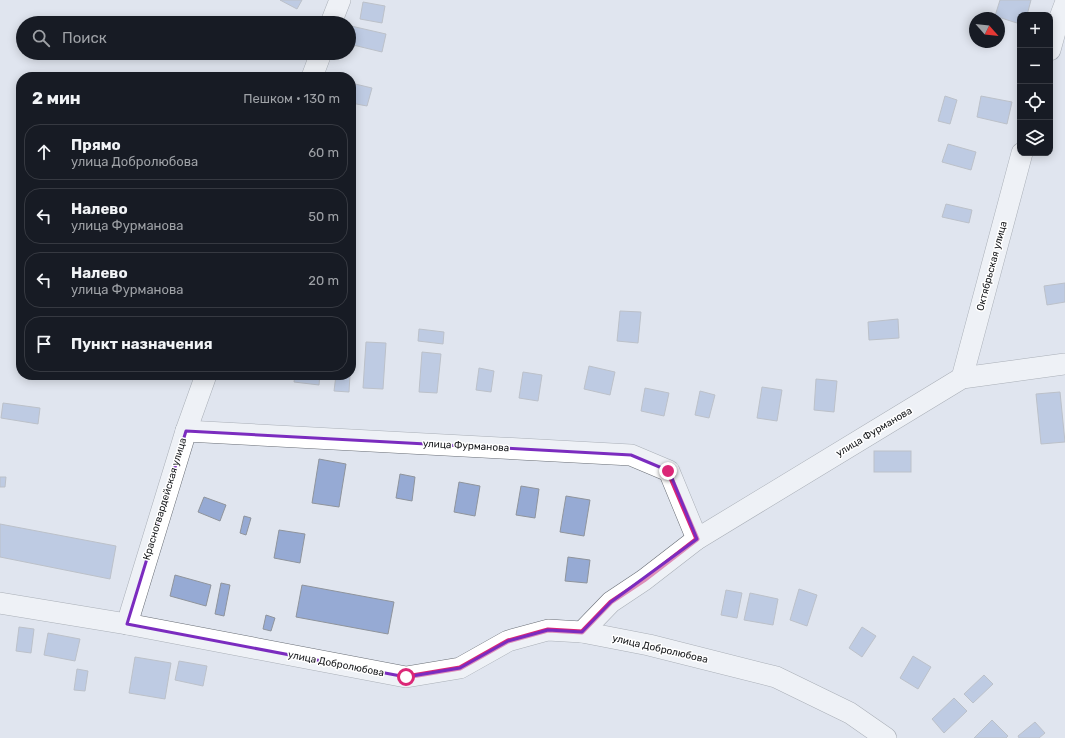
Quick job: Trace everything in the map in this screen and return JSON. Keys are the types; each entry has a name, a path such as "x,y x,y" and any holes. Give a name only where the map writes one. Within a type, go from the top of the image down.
{"street":[{"path":"334,16 340,0"},
{"path":"1051,48 1065,4"},
{"path":"314,72 318,60"},
{"name":"Октябрьская улица","path":"962,378 1021,156"},
{"name":"улица Фурманова","path":"582,632 611,602 644,580 697,539 962,378 1065,364"},
{"name":"Красногвардейская улица","path":"126,624 186,431 204,380"},
{"name":"улица Фурманова","path":"186,431 632,455 668,471 697,539"},
{"name":"улица Добролюбова","path":"0,603 126,624 406,677 460,668 508,641 548,630 582,632 649,645 776,677 850,713 886,738"}],"highlighted area":[{"path":"186,431 631,455 669,471 697,539 611,602 582,632 548,630 508,641 460,668 406,677 127,624"}],"building":[{"path":"280,0 302,0 297,9"},
{"path":"1000,0 1031,0 1028,12 1017,12 1017,23 1005,19 1005,12 996,12"},
{"path":"363,2 385,6 382,23 360,19"},
{"path":"356,27 386,34 382,52 356,46"},
{"path":"356,84 372,88 367,106 356,104"},
{"path":"945,96 957,100 950,124 938,121"},
{"path":"981,96 1012,102 1007,124 977,117"},
{"path":"948,144 976,152 971,170 942,162"},
{"path":"946,204 972,210 969,223 942,217"},
{"path":"1065,283 1065,302 1047,305 1044,286"},
{"path":"620,311 641,312 638,343 617,341"},
{"path":"898,319 899,338 869,340 868,322"},
{"path":"419,329 444,332 443,344 418,341"},
{"path":"366,342 386,343 383,389 363,388"},
{"path":"422,352 441,354 437,393 419,392"},
{"path":"589,366 615,372 610,395 584,389"},
{"path":"479,368 494,371 491,392 476,390"},
{"path":"523,372 542,375 538,401 519,398"},
{"path":"816,379 837,381 834,412 814,410"},
{"path":"294,380 320,380 319,385 294,382"},
{"path":"335,380 350,380 349,392 334,391"},
{"path":"762,387 782,390 777,421 757,418"},
{"path":"645,388 669,393 664,416 641,411"},
{"path":"700,391 715,395 709,418 695,415"},
{"path":"1060,392 1065,442 1041,444 1036,394"},
{"path":"3,403 40,408 38,424 1,418"},
{"path":"874,451 911,451 911,472 874,472"},
{"path":"319,459 346,464 339,507 312,503"},
{"path":"400,474 415,477 412,501 396,498"},
{"path":"0,477 6,477 5,487 0,487"},
{"path":"459,482 480,486 475,516 454,512"},
{"path":"521,486 539,489 535,518 516,515"},
{"path":"566,496 590,500 584,536 560,532"},
{"path":"204,497 226,505 220,521 198,512"},
{"path":"244,516 251,518 246,535 240,533"},
{"path":"0,524 116,546 110,579 0,557"},
{"path":"279,530 305,534 300,563 274,558"},
{"path":"568,557 590,560 587,583 565,581"},
{"path":"175,575 211,585 206,606 170,596"},
{"path":"221,583 230,585 224,616 215,614"},
{"path":"302,585 394,602 388,634 296,617"},
{"path":"799,589 817,595 807,626 790,620"},
{"path":"726,590 742,593 737,618 721,615"},
{"path":"750,593 778,599 773,625 744,620"},
{"path":"266,615 275,618 271,631 263,629"},
{"path":"19,627 34,629 31,653 16,651"},
{"path":"862,627 876,636 862,657 849,648"},
{"path":"48,633 80,639 75,661 44,655"},
{"path":"913,656 931,667 918,689 900,678"},
{"path":"135,657 171,663 165,699 129,693"},
{"path":"179,661 207,666 203,686 175,680"},
{"path":"77,669 88,671 85,691 74,690"},
{"path":"984,675 993,684 973,703 964,694"},
{"path":"954,698 967,711 944,733 932,719"},
{"path":"992,720 1008,736 1006,738 974,738"},
{"path":"1035,722 1045,733 1039,738 1019,738 1018,736"}],"route":[{"path":"406,677 460,668 508,641 548,630 582,632 611,602 644,580 697,539 668,471"}]}
